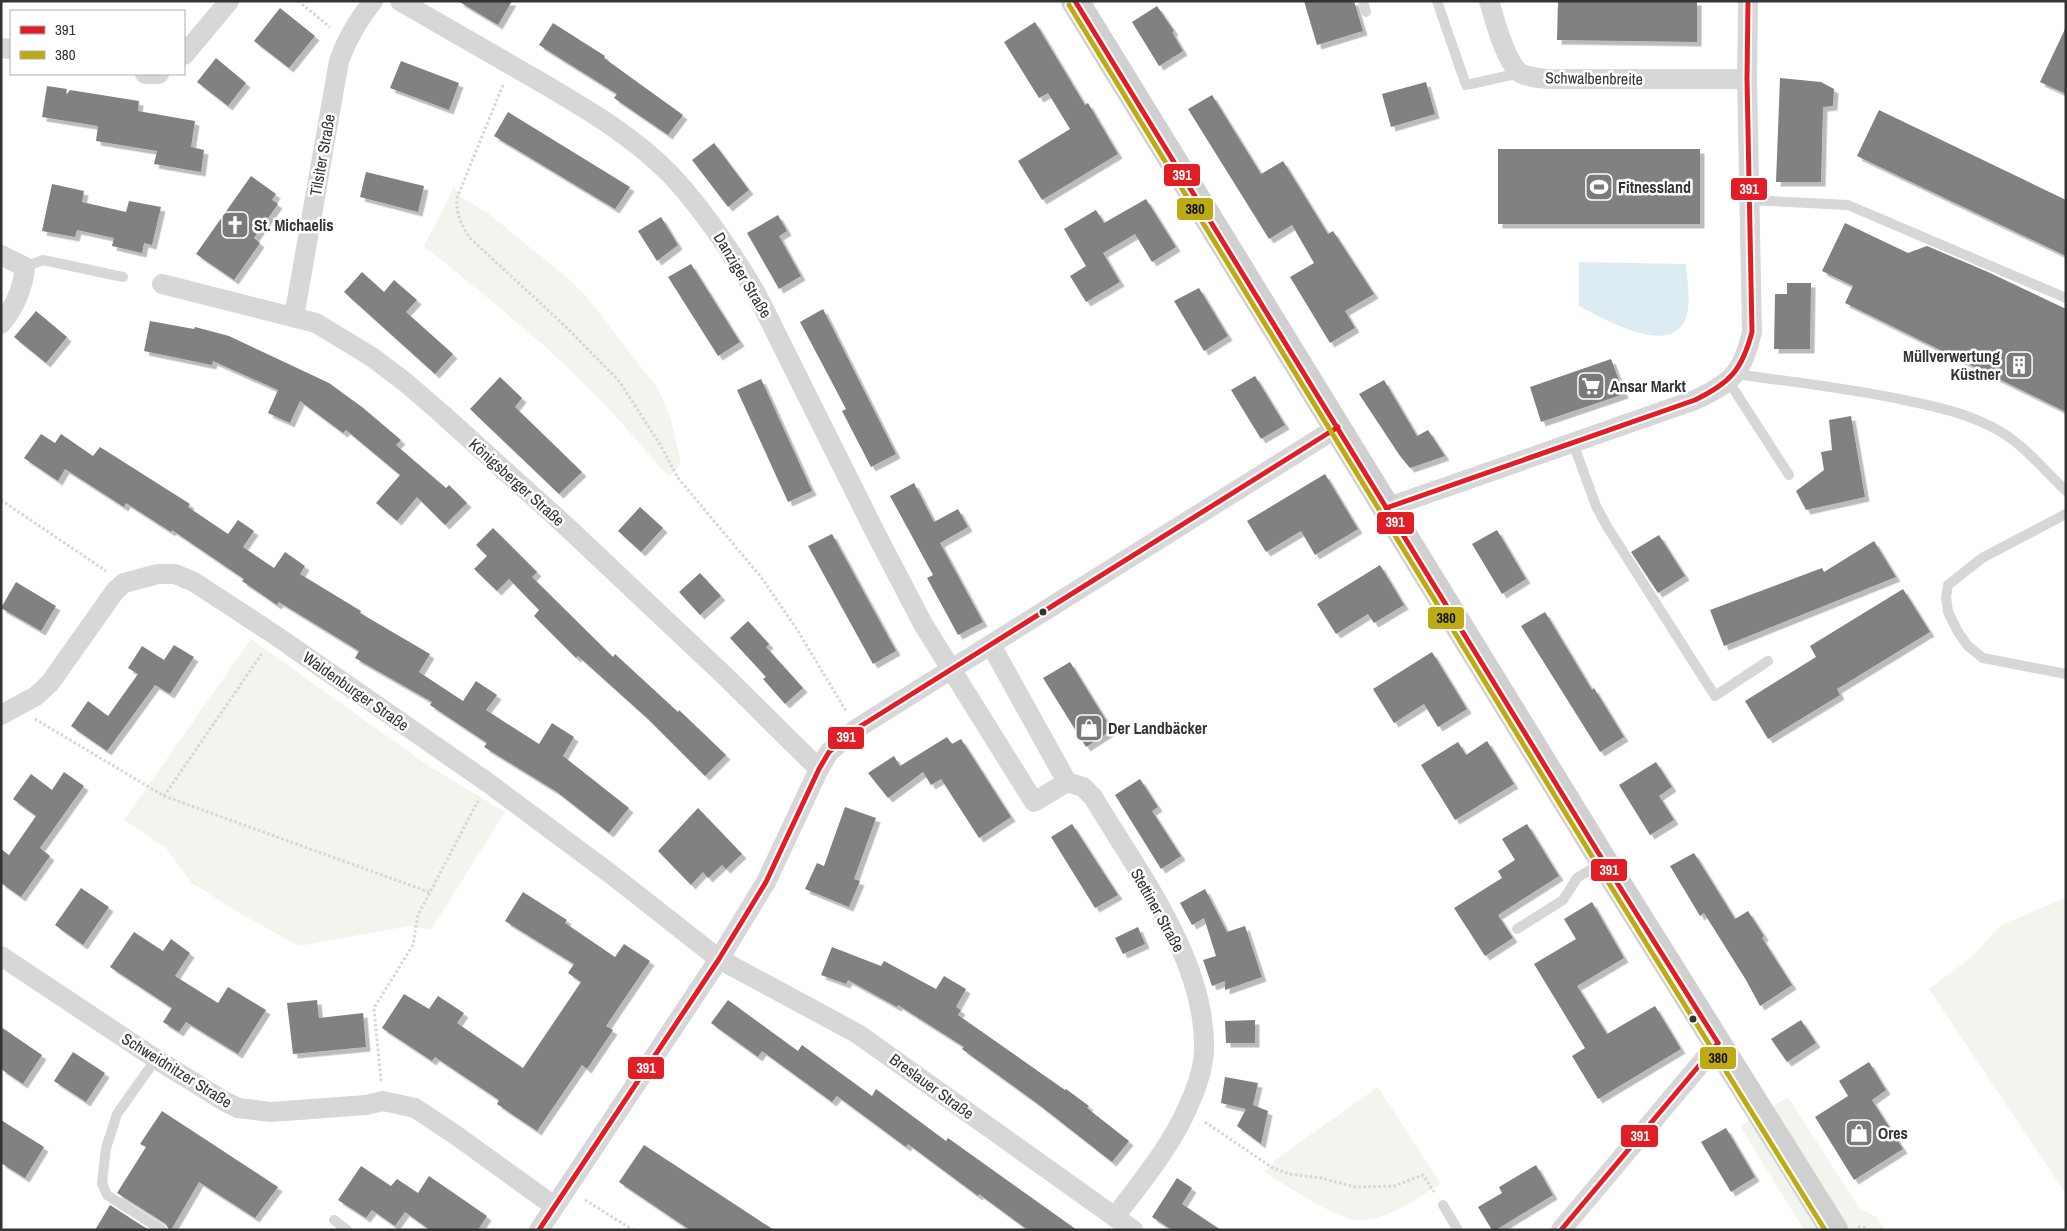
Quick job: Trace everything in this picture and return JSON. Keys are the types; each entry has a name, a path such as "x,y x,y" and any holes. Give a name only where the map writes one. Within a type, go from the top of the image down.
{"main road":[{"path":"1075,1 1604,862 1834,1230"}],"street":[{"path":"185,54 229,1"},
{"name":"Tilsiter Straße","path":"294,317 335,82 346,40 373,1"},
{"name":"Danziger Straße","path":"400,1 591,112 643,151 689,195 735,256 777,332 874,530 923,624 1034,802 1067,782"},
{"path":"1489,1 1502,41 1520,73"},
{"path":"1386,508 1695,400 1732,378 1746,355 1752,332 1747,79 1748,1"},
{"name":"Schwalbenbreite","path":"1520,73 1547,79 1747,79"},
{"path":"1,255 24,276 10,312 1,324"},
{"name":"Königsberger Straße","path":"162,284 316,323 372,357 405,382 574,534 725,676 818,769"},
{"path":"539,1230 719,959 766,882 818,769 829,752 856,729 1338,427"},
{"name":"Waldenburger Straße","path":"124,583 158,574 175,574 194,582 275,634 487,782 612,875 719,959"},
{"path":"8,711 36,696 50,683 115,592 124,583"},
{"path":"991,645 1067,782"},
{"name":"Stettiner Straße","path":"1067,782 1083,787 1092,797 1175,935 1190,972 1199,1005 1204,1052 1200,1071 1187,1110 1166,1147 1115,1217"},
{"name":"Schweidnitzer Straße","path":"1,956 156,1059 238,1108 271,1112 366,1105 383,1101 415,1108 554,1206"},
{"name":"Breslauer Straße","path":"719,959 858,1034 1133,1230"},
{"path":"1561,1230 1718,1043"}],"lane":[{"path":"1363,1 1366,12"},
{"path":"1437,1 1466,85 1520,73"},
{"path":"1749,200 1848,205 2066,298"},
{"path":"24,276 43,260 123,277"},
{"path":"1732,378 1789,475"},
{"path":"1732,378 1853,389 1974,417 2009,438 2066,491"},
{"path":"1573,444 1596,506 1608,528 1715,696 1768,661"},
{"path":"2066,514 1982,558 1948,585 1946,597 1948,612 1958,632 1968,646 1983,658 2066,674"},
{"path":"1517,929 1563,900 1577,878 1604,862"},
{"path":"156,1059 117,1114 106,1148 102,1183 107,1195 162,1230"},
{"path":"1443,1204 1458,1230"},
{"path":"334,1220 347,1230"}],"path":[{"path":"298,1 346,40"},
{"path":"495,104 456,198 456,212 462,226 470,238 619,380 678,478 761,578 798,631 856,729"},
{"path":"1,500 124,583"},
{"path":"164,796 275,634"},
{"path":"8,711 164,796 429,892"},
{"path":"383,1101 374,1008 413,945 418,915 487,782"},
{"path":"1187,1110 1273,1168 1288,1174 1321,1178 1355,1187 1394,1186 1423,1175 1443,1204"},
{"path":"566,1188 633,1230"}],"shaded area":[{"path":"454,187 460,196 489,214 570,280 586,296 658,389 671,419 681,464 669,477 614,415 563,364 518,323 424,246"},
{"path":"1579,262 1686,264 1689,296 1688,308 1680,328 1669,334 1655,336 1621,327 1579,306"},
{"path":"251,639 429,766 505,812 431,930 409,926 299,946 236,911 191,882 166,848 124,820"},
{"path":"2066,898 2066,1194 1929,989 1973,956 2001,925"},
{"path":"1378,1087 1441,1184 1390,1213 1368,1220 1357,1220 1323,1207 1265,1172 1276,1159"},
{"path":"1788,1097 1860,1209 1877,1217 1885,1230 1804,1230 1740,1126"}],"building":[{"path":"458,1 512,1 498,25"},
{"path":"1304,1 1354,1 1363,31 1317,45"},
{"path":"1558,1 1697,1 1697,42 1557,40"},
{"path":"1157,6 1174,31 1172,32 1183,51 1159,66 1132,22"},
{"path":"280,8 315,36 289,68 254,41"},
{"path":"1035,22 1085,105 1088,103 1118,154 1042,200 1018,161 1070,129 1048,93 1039,98 1004,42"},
{"path":"553,23 605,56 604,58 683,115 668,135 614,98 617,94 539,45"},
{"path":"2066,27 2066,94 2040,82"},
{"path":"216,58 246,83 228,106 197,82"},
{"path":"401,61 459,83 449,110 390,88"},
{"path":"1780,78 1821,82 1834,89 1833,106 1823,107 1821,182 1776,182"},
{"path":"1426,82 1435,114 1391,127 1382,94"},
{"path":"47,86 67,89 66,95 70,90 139,101 138,111 195,121 191,147 204,150 201,172 154,164 157,151 96,141 98,126 42,117"},
{"path":"1212,95 1261,174 1283,161 1328,234 1333,231 1374,294 1345,311 1355,328 1330,343 1290,277 1314,263 1292,225 1269,239 1188,109"},
{"path":"1879,110 2066,200 2066,256 1857,156"},
{"path":"508,112 630,187 615,209 494,136"},
{"path":"714,143 749,190 728,207 692,160"},
{"name":"Fitnessland","path":"1498,149 1700,149 1700,224 1498,224"},
{"path":"366,172 424,186 418,212 360,197"},
{"name":"St. Michaelis","path":"251,176 276,194 272,200 278,204 254,238 260,243 234,280 196,254"},
{"path":"52,184 84,191 82,202 126,212 129,201 161,207 152,245 144,243 142,253 112,246 114,238 77,230 75,237 42,231"},
{"path":"1146,199 1176,247 1152,262 1135,234 1103,253 1120,282 1086,302 1070,276 1086,266 1064,229 1096,210 1104,223"},
{"path":"778,215 787,231 779,236 801,276 779,289 747,233"},
{"path":"661,217 678,245 657,261 638,231"},
{"name":"Müllverwertung Küstner","path":"1845,223 1908,253 1927,246 1988,272 2066,309 2066,412 1845,303 1853,286 1822,271"},
{"path":"691,264 740,342 718,356 668,277"},
{"path":"362,272 384,292 394,280 417,300 406,312 453,354 435,374 344,292"},
{"path":"1787,283 1811,283 1810,349 1774,349 1775,294 1787,294"},
{"path":"1199,288 1228,336 1204,351 1174,301"},
{"path":"823,309 896,454 871,467 842,411 846,409 800,322"},
{"path":"36,311 67,337 46,363 14,337"},
{"path":"150,321 194,329 195,327 229,336 329,383 362,407 401,440 396,445 446,488 449,485 467,503 445,525 417,497 397,521 376,503 400,475 346,430 343,433 300,401 290,423 268,413 278,390 213,361 212,365 144,351"},
{"path":"1611,359 1624,394 1541,422 1530,387"},
{"path":"1255,376 1285,425 1261,439 1231,390"},
{"path":"500,377 522,398 515,407 582,472 559,494 470,409"},
{"path":"761,379 812,491 788,502 737,390"},
{"path":"1384,380 1417,436 1428,430 1445,456 1410,468 1400,456 1359,394"},
{"path":"1851,416 1865,497 1806,510 1796,491 1824,470 1821,452 1832,450 1829,420"},
{"path":"41,434 55,443 61,434 93,456 100,447 190,504 188,507 228,534 238,520 254,531 243,547 274,568 285,552 305,566 300,574 361,611 360,613 430,654 419,672 463,701 476,681 497,695 486,710 539,744 552,723 574,737 563,756 629,808 609,833 557,792 484,747 487,743 430,705 432,702 355,658 359,651 279,602 277,605 242,581 244,579 172,530 171,532 126,503 124,507 65,469 58,481 24,458"},
{"path":"1325,474 1358,529 1315,555 1301,531 1266,552 1247,521"},
{"path":"914,483 934,522 958,509 968,527 940,543 983,622 958,635 927,578 933,575 890,496"},
{"path":"640,507 663,528 641,552 618,531"},
{"path":"493,528 537,572 532,577 613,657 615,654 678,712 679,710 726,755 705,776 648,719 578,656 576,658 534,616 539,610 509,579 497,591 474,569 487,556 476,545"},
{"path":"1497,530 1526,579 1502,594 1472,544"},
{"path":"832,534 896,651 873,664 808,546"},
{"path":"1659,535 1685,576 1658,593 1631,552"},
{"path":"1874,541 1896,577 1724,646 1710,610 1822,568 1824,572"},
{"path":"1380,565 1404,605 1374,623 1368,614 1336,634 1317,604"},
{"path":"700,573 721,596 700,615 679,592"},
{"path":"16,582 56,606 41,631 1,608"},
{"path":"1903,589 1930,632 1837,689 1840,695 1768,739 1745,701 1816,657 1810,646"},
{"path":"1545,612 1592,690 1594,688 1624,737 1600,752 1521,626"},
{"path":"748,621 769,644 766,647 803,688 785,704 763,679 766,677 730,638"},
{"path":"174,645 194,657 170,694 155,685 107,751 71,726 88,701 108,716 138,674 128,668 142,646 164,660"},
{"path":"1432,652 1467,709 1438,727 1424,704 1394,723 1373,689"},
{"path":"1070,662 1112,730 1086,747 1043,678"},
{"path":"947,737 952,744 961,739 1011,817 979,838 941,779 931,785 923,772 888,798 868,773 894,756 900,766"},
{"path":"1487,741 1514,784 1455,820 1421,765 1458,742 1466,755"},
{"path":"1656,762 1672,787 1659,796 1674,820 1650,835 1619,785"},
{"path":"64,772 84,786 40,848 50,856 21,897 1,883 1,849 9,855 36,816 13,799 31,774 52,790"},
{"path":"1140,779 1158,807 1152,811 1181,856 1161,869 1115,795"},
{"path":"845,807 876,818 854,879 860,881 849,907 805,889 817,863 824,866"},
{"path":"698,808 742,854 726,869 722,865 708,878 703,872 691,885 658,851"},
{"path":"1072,824 1118,895 1095,908 1051,837"},
{"path":"1527,824 1559,876 1498,915 1513,938 1485,956 1454,908 1502,878 1498,871 1515,860 1502,839"},
{"path":"1694,853 1735,919 1748,911 1764,936 1762,938 1792,985 1760,1006 1704,913 1700,916 1670,866"},
{"path":"81,888 109,907 83,945 55,925"},
{"path":"1205,889 1227,932 1245,926 1262,977 1225,990 1225,981 1212,986 1203,960 1216,956 1204,918 1192,925 1180,903"},
{"path":"523,892 567,920 565,923 615,957 624,944 650,961 606,1026 613,1030 587,1069 582,1065 537,1131 497,1104 499,1100 435,1057 432,1061 382,1028 404,994 429,1009 438,996 464,1013 457,1023 523,1068 581,982 568,973 574,964 505,921"},
{"path":"1592,902 1624,958 1577,986 1607,1034 1655,1006 1681,1049 1598,1099 1572,1056 1585,1048 1534,964 1576,939 1564,919"},
{"path":"1138,927 1145,944 1123,954 1115,938"},
{"path":"134,932 163,951 171,939 190,953 175,976 218,1003 228,987 266,1010 238,1054 186,1022 179,1032 163,1022 172,1008 110,967"},
{"path":"832,947 881,966 884,961 936,989 944,976 966,989 956,1007 961,1010 958,1015 1066,1089 1089,1106 1087,1108 1129,1141 1112,1162 1038,1104 962,1049 964,1047 898,1005 897,1007 848,980 846,984 821,975"},
{"path":"317,1000 319,1018 363,1013 366,1047 293,1054 287,1003"},
{"path":"728,1000 798,1051 802,1045 872,1096 876,1089 946,1141 948,1138 1077,1230 1028,1230 908,1144 906,1147 837,1096 832,1102 762,1051 758,1057 711,1023"},
{"path":"1255,1020 1255,1043 1226,1043 1225,1021"},
{"path":"1801,1020 1816,1043 1787,1062 1771,1039"},
{"path":"1,1027 42,1055 23,1084 1,1069"},
{"path":"73,1052 105,1073 86,1102 54,1081"},
{"name":"Ores","path":"1869,1062 1886,1090 1872,1100 1903,1149 1854,1180 1815,1117 1848,1096 1839,1081"},
{"path":"1225,1077 1258,1083 1253,1105 1268,1111 1261,1144 1237,1126 1246,1109 1221,1103"},
{"path":"162,1111 278,1187 255,1218 199,1182 171,1230 169,1230 166,1224 117,1193 146,1147 140,1144"},
{"path":"1,1120 44,1147 25,1178 1,1163"},
{"path":"1726,1128 1755,1177 1731,1192 1701,1142"},
{"path":"644,1145 774,1230 690,1230 619,1182"},
{"path":"1536,1165 1553,1195 1496,1230 1492,1230 1478,1207 1502,1193 1499,1187"},
{"path":"361,1166 391,1186 397,1179 418,1193 429,1176 487,1216 478,1230 430,1230 405,1212 395,1226 372,1210 366,1218 338,1200"},
{"path":"1177,1178 1192,1188 1182,1204 1221,1230 1172,1230 1152,1217"},
{"path":"110,1205 149,1230 95,1230"}],"transit line":[{"name":"391","path":"1075,1 1604,862 1718,1043"},
{"name":"391","path":"1386,508 1695,400 1717,388 1739,366 1752,332 1747,79 1748,1"},
{"name":"380","path":"1069,5 1598,866 1825,1230"},
{"name":"391","path":"539,1230 719,959 766,882 819,769 829,752 856,729 1338,427"},
{"name":"391","path":"1561,1230 1718,1043"}],"place":[{"name":"Fitnessland","path":"1599,187"},
{"name":"St. Michaelis","path":"235,225"},
{"name":"Müllverwertung Küstner","path":"2019,365"},
{"name":"Ansar Markt","path":"1591,386"},
{"name":"Der Landbäcker","path":"1089,728"},
{"name":"Ores","path":"1859,1133"}]}
